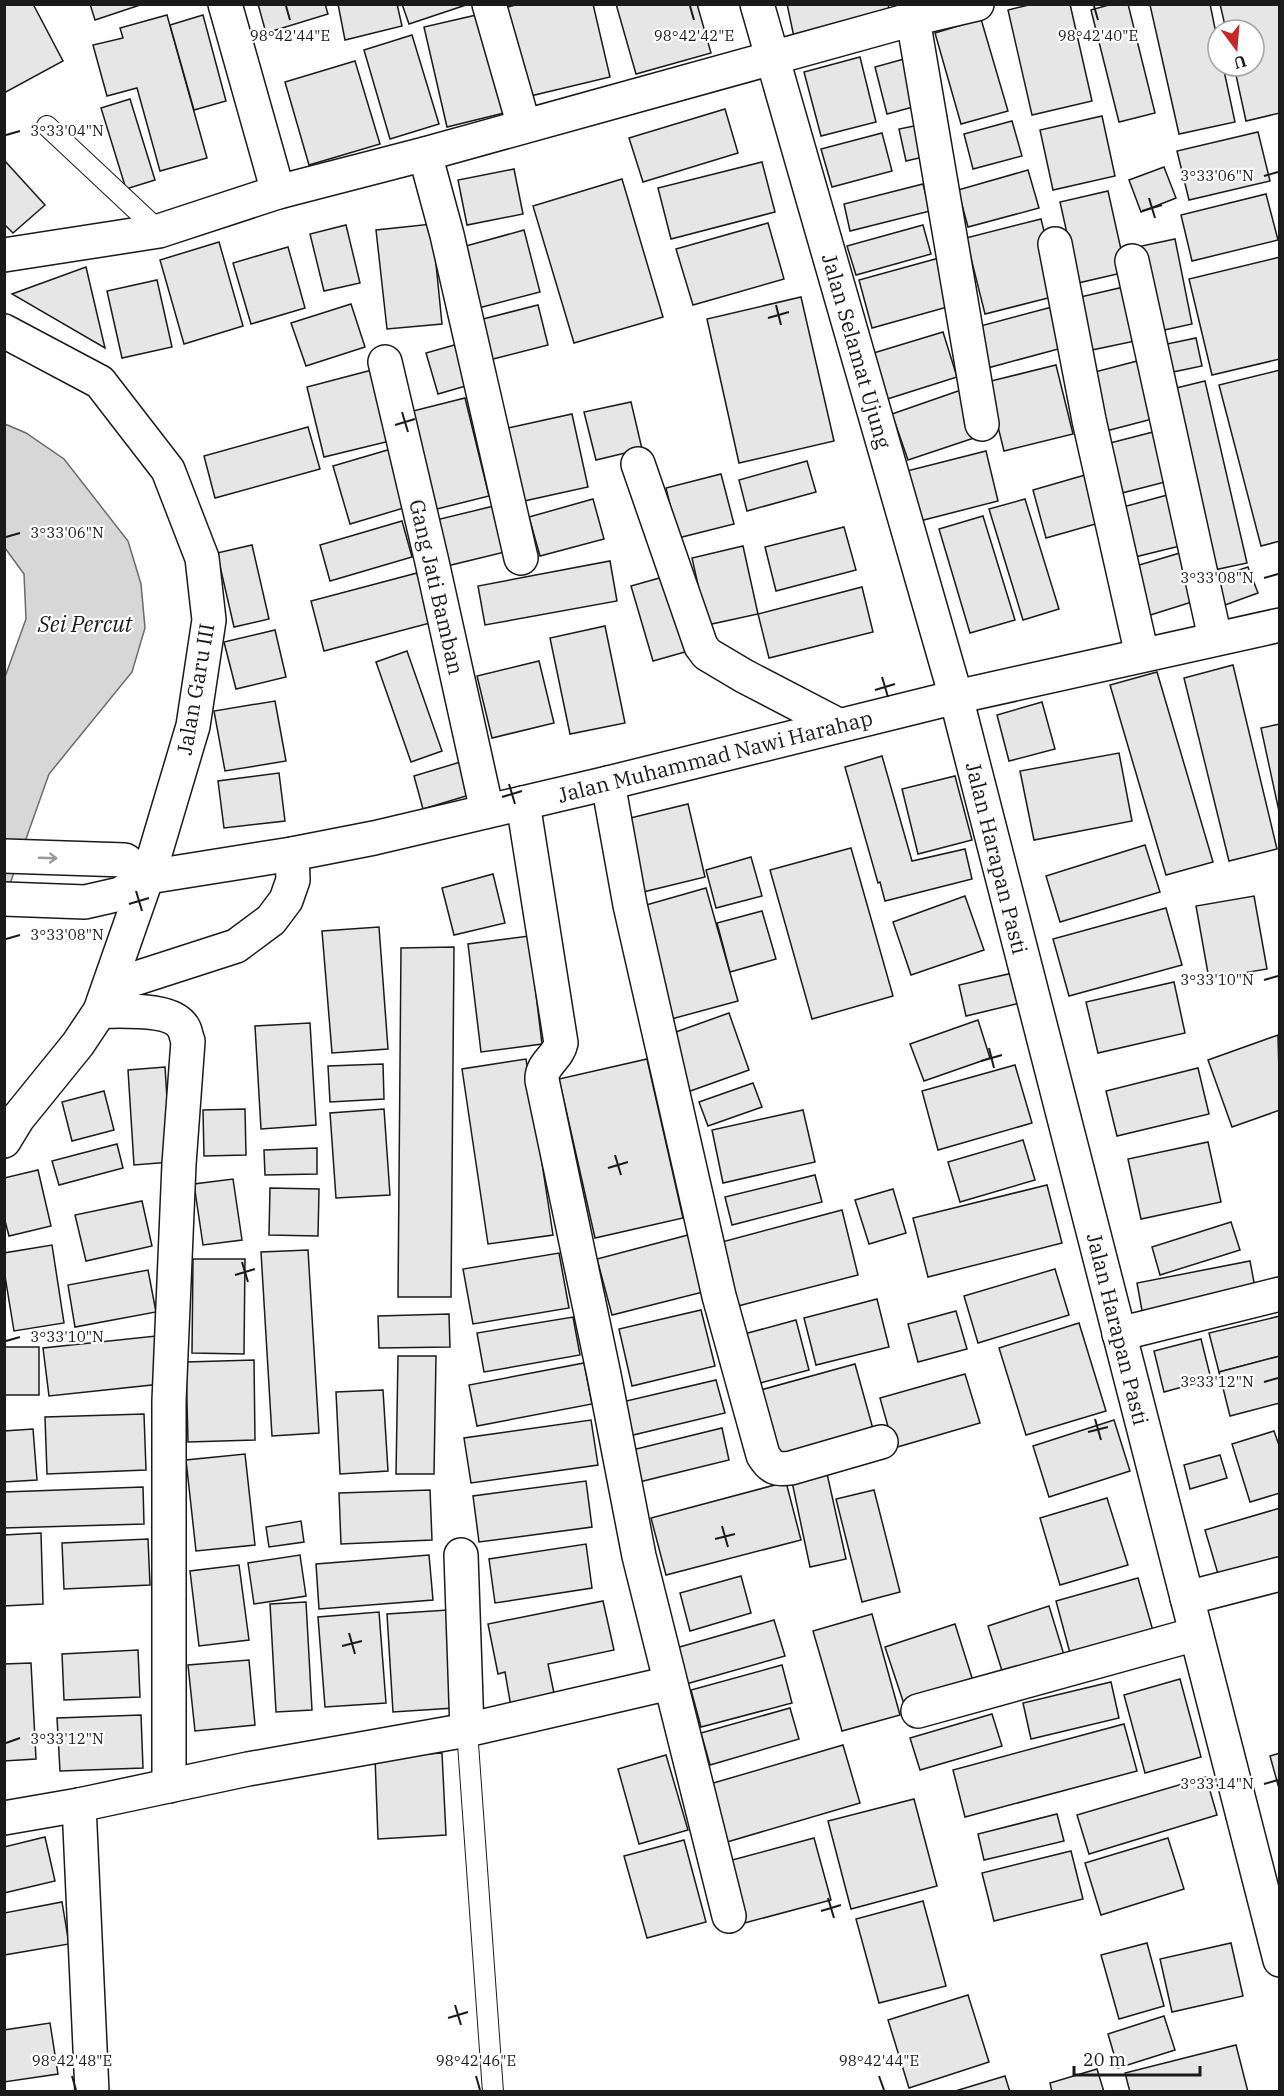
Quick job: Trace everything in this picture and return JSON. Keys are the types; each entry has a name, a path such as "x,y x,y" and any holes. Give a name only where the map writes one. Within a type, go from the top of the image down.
{"street":[{"path":"225,4 278,192"},
{"path":"489,4 524,126"},
{"name":"Jalan Selamat Ujung","path":"757,4 956,697"},
{"path":"4,255 159,231 278,192 425,154 914,19 977,4"},
{"path":"914,19 982,423"},
{"path":"425,154 447,235 521,558"},
{"path":"1055,244 1089,420 1142,655"},
{"path":"1132,261 1215,638"},
{"name":"Jalan Garu III","path":"4,332 100,382 168,470 202,558 209,620 193,726 148,877 104,999 78,1044 18,1118 4,1141"},
{"name":"Gang Jati Bamban","path":"386,362 487,812"},
{"path":"638,464 701,646 715,659 744,676 838,725"},
{"name":"Jalan Muhammad Nawi Harahap","path":"148,877 292,854 374,838 956,697 1280,625"},
{"name":"Jalan Harapan Pasti","path":"956,697 1196,1634 1272,1898 1280,1960"},
{"path":"608,783 630,905 717,1285 763,1455 769,1465 778,1470 881,1442"},
{"path":"524,803 561,1043 558,1052 543,1068 542,1080 604,1375 639,1556 729,1916"},
{"path":"104,999 236,946 271,920 286,900 293,880 292,854"},
{"path":"4,856 125,860 148,877 120,894 85,902 4,899"},
{"path":"104,999 174,1018 184,1027 188,1041 179,1164 169,1401 169,1786"},
{"path":"1119,1334 1280,1294"},
{"path":"461,1555 467,1730"},
{"path":"1187,1598 1280,1574"},
{"path":"918,1711 1196,1634"},
{"path":"4,1818 269,1765 467,1730 670,1683"},
{"path":"79,1804 92,2091"}],"lane":[{"path":"46,126 159,231"},
{"path":"467,1730 493,2091"}],"water":[{"name":"Sei Percut","path":"5,424 26,433 64,459 128,541 141,584 145,628 132,672 49,774 5,898 5,677 26,619 24,574 5,548"}],"building":[{"path":"4,4 33,4 63,61 4,93"},
{"path":"90,4 143,4 95,20"},
{"path":"258,4 325,4 328,14 266,33"},
{"path":"338,4 397,4 402,26 345,40"},
{"path":"402,4 469,4 409,24"},
{"path":"519,4 593,4 610,77 522,98 500,9"},
{"path":"616,4 697,4 711,53 636,74"},
{"path":"787,4 888,4 890,14 794,37"},
{"path":"1033,4 1070,4 1092,101 1032,115 1008,10"},
{"path":"1112,4 1128,4 1155,113 1119,122 1091,10"},
{"path":"1210,4 1213,18 1206,18 1206,78 1226,78 1235,122 1179,134 1150,5"},
{"path":"1220,4 1279,4 1280,113 1246,121 1237,78 1266,78 1266,18 1223,18"},
{"path":"485,13 508,112 447,127 424,27"},
{"path":"167,15 207,158 160,171 137,88 107,96 93,45 123,38 120,28"},
{"path":"203,15 226,101 194,110 170,25"},
{"path":"981,19 1008,111 961,124 935,33"},
{"path":"412,35 439,124 390,139 364,50"},
{"path":"915,56 928,103 887,114 875,67"},
{"path":"860,57 876,122 821,136 804,72"},
{"path":"355,61 380,144 309,165 285,82"},
{"path":"130,99 155,180 126,189 101,108"},
{"path":"725,109 738,153 643,182 629,138"},
{"path":"1102,116 1115,176 1053,190 1040,130"},
{"path":"1012,121 1022,156 973,169 964,134"},
{"path":"929,123 936,154 906,161 899,129"},
{"path":"1258,132 1270,181 1189,200 1177,151"},
{"path":"882,133 892,171 832,187 821,149"},
{"path":"4,160 45,205 13,233 4,224"},
{"path":"762,162 775,212 671,239 658,188"},
{"path":"1164,167 1176,198 1141,212 1129,180"},
{"path":"514,169 523,214 467,225 458,180"},
{"path":"1028,170 1039,208 968,227 958,190"},
{"path":"622,179 663,317 574,343 533,206"},
{"path":"923,184 930,211 850,231 844,204"},
{"path":"1108,191 1126,272 1078,283 1060,202"},
{"path":"1266,194 1278,240 1192,261 1181,215"},
{"path":"1041,219 1060,295 985,314 966,238"},
{"path":"768,223 784,279 693,305 676,249"},
{"path":"432,224 442,324 387,329 376,230"},
{"path":"346,225 360,283 324,291 310,234"},
{"path":"923,225 931,254 856,275 847,246"},
{"path":"524,230 540,292 471,310 455,249"},
{"path":"1175,239 1192,324 1155,332 1137,247"},
{"path":"219,242 243,326 184,344 160,260"},
{"path":"288,247 305,308 251,324 233,263"},
{"path":"1280,257 1280,359 1212,375 1189,279"},
{"path":"939,258 951,306 872,328 859,280"},
{"path":"86,267 105,348 12,294"},
{"path":"157,280 172,347 122,358 107,291"},
{"path":"1128,286 1140,340 1087,351 1076,298"},
{"path":"801,297 834,441 739,463 707,319"},
{"path":"351,304 365,347 306,366 291,323"},
{"path":"538,305 548,345 489,360 479,320"},
{"path":"1052,307 1062,348 984,369 973,328"},
{"path":"943,332 957,377 881,401 867,355"},
{"path":"1196,338 1202,366 1168,373 1162,345"},
{"path":"465,342 476,383 438,394 426,353"},
{"path":"1145,359 1160,417 1106,431 1091,373"},
{"path":"1056,365 1073,434 1004,451 987,382"},
{"path":"372,370 390,441 324,457 307,387"},
{"path":"1280,370 1280,541 1261,546 1219,385"},
{"path":"1205,381 1247,563 1214,570 1172,389"},
{"path":"961,390 977,437 908,460 892,414"},
{"path":"465,398 489,496 425,512 401,414"},
{"path":"631,402 642,449 596,460 584,412"},
{"path":"572,414 588,487 524,501 508,428"},
{"path":"308,427 320,469 215,498 204,456"},
{"path":"1157,431 1169,481 1122,493 1110,443"},
{"path":"391,449 407,507 350,524 333,466"},
{"path":"986,451 998,501 912,523 899,473"},
{"path":"807,461 816,492 747,511 739,480"},
{"path":"1092,473 1106,521 1046,538 1033,490"},
{"path":"721,474 734,524 678,538 666,488"},
{"path":"1171,494 1184,545 1135,557 1123,507"},
{"path":"593,499 604,539 540,556 529,517"},
{"path":"1025,499 1059,609 1023,620 989,509"},
{"path":"498,505 509,551 447,566 436,520"},
{"path":"983,516 1015,620 970,633 939,529"},
{"path":"402,521 412,557 330,581 320,545"},
{"path":"844,527 856,570 776,591 765,547"},
{"path":"252,545 269,619 234,627 217,553"},
{"path":"743,546 758,614 707,625 692,558"},
{"path":"1180,553 1195,601 1144,617 1129,568"},
{"path":"610,561 617,601 485,625 478,586"},
{"path":"1248,567 1258,593 1225,605 1216,578"},
{"path":"417,573 430,623 324,651 311,601"},
{"path":"670,575 692,650 653,661 631,586"},
{"path":"862,587 873,632 769,658 758,614"},
{"path":"605,626 625,723 570,734 550,638"},
{"path":"275,630 286,677 236,689 224,642"},
{"path":"407,651 442,751 411,762 376,662"},
{"path":"539,661 554,723 492,738 477,676"},
{"path":"1233,665 1277,849 1229,861 1184,678"},
{"path":"1157,672 1213,862 1166,875 1110,685"},
{"path":"275,701 286,761 225,771 214,711"},
{"path":"1042,702 1055,749 1009,761 997,715"},
{"path":"1280,724 1280,816 1261,728"},
{"path":"1119,753 1132,821 1034,840 1020,771"},
{"path":"882,756 912,861 965,849 972,879 885,901 845,767"},
{"path":"467,760 476,793 423,809 414,776"},
{"path":"279,773 285,821 224,828 218,781"},
{"path":"955,776 972,840 918,854 902,789"},
{"path":"688,804 705,877 639,893 622,820"},
{"path":"1145,845 1160,892 1060,922 1046,876"},
{"path":"851,848 893,996 812,1019 770,870"},
{"path":"751,857 762,896 716,908 706,870"},
{"path":"493,874 505,923 454,935 442,888"},
{"path":"706,888 738,1001 664,1021 632,909"},
{"path":"965,896 984,950 911,975 893,922"},
{"path":"1254,896 1267,969 1209,979 1196,906"},
{"path":"1166,908 1182,965 1069,996 1053,939"},
{"path":"762,911 776,959 730,972 717,923"},
{"path":"379,927 388,1049 332,1053 322,931"},
{"path":"529,936 542,1044 481,1052 468,944"},
{"path":"454,947 451,1297 398,1297 401,948"},
{"path":"1013,973 1020,1003 966,1016 959,985"},
{"path":"1174,982 1185,1033 1098,1053 1086,1002"},
{"path":"729,1013 749,1070 682,1094 662,1037"},
{"path":"978,1020 990,1058 924,1081 910,1044"},
{"path":"310,1023 316,1125 261,1129 255,1026"},
{"path":"1278,1035 1280,1110 1232,1127 1208,1060"},
{"path":"526,1059 553,1235 488,1244 462,1069"},
{"path":"647,1059 683,1218 595,1238 559,1079"},
{"path":"383,1064 384,1099 330,1102 328,1066"},
{"path":"1015,1065 1032,1123 938,1150 922,1091"},
{"path":"165,1067 171,1162 134,1165 128,1070"},
{"path":"1198,1068 1209,1114 1117,1136 1106,1091"},
{"path":"753,1083 762,1107 708,1126 699,1102"},
{"path":"104,1091 114,1130 72,1141 62,1102"},
{"path":"245,1109 246,1155 204,1156 203,1110"},
{"path":"384,1109 390,1195 336,1198 330,1113"},
{"path":"803,1110 815,1162 723,1183 712,1130"},
{"path":"1023,1140 1035,1180 960,1202 948,1162"},
{"path":"1208,1142 1221,1202 1141,1219 1128,1159"},
{"path":"117,1144 123,1168 59,1185 52,1161"},
{"path":"317,1148 317,1174 265,1175 264,1150"},
{"path":"38,1170 51,1226 9,1236 4,1217 4,1178"},
{"path":"815,1175 822,1202 732,1225 725,1197"},
{"path":"233,1179 242,1240 203,1245 194,1184"},
{"path":"1047,1185 1062,1243 928,1277 913,1218"},
{"path":"270,1188 319,1189 318,1236 269,1235"},
{"path":"893,1189 906,1233 869,1244 855,1200"},
{"path":"142,1201 152,1246 86,1261 75,1215"},
{"path":"842,1210 858,1275 738,1306 722,1242"},
{"path":"1231,1222 1240,1250 1160,1275 1152,1247"},
{"path":"688,1235 703,1292 612,1315 597,1259"},
{"path":"52,1245 64,1323 14,1331 4,1270 4,1253"},
{"path":"308,1250 319,1433 272,1436 261,1252"},
{"path":"559,1253 569,1308 473,1324 463,1269"},
{"path":"193,1259 245,1259 244,1354 192,1353"},
{"path":"1250,1261 1256,1293 1143,1316 1137,1283"},
{"path":"1055,1269 1069,1315 978,1343 964,1296"},
{"path":"148,1270 156,1312 75,1327 68,1285"},
{"path":"877,1299 889,1347 816,1365 804,1318"},
{"path":"701,1310 715,1366 632,1386 619,1329"},
{"path":"956,1311 967,1349 918,1362 908,1324"},
{"path":"449,1314 450,1347 379,1348 378,1316"},
{"path":"1280,1316 1280,1356 1219,1372 1209,1333"},
{"path":"573,1317 580,1355 484,1372 477,1333"},
{"path":"796,1320 809,1370 745,1387 733,1337"},
{"path":"1079,1323 1106,1411 1026,1435 999,1348"},
{"path":"156,1336 161,1384 49,1396 43,1348"},
{"path":"1201,1339 1211,1379 1164,1392 1154,1351"},
{"path":"4,1347 39,1347 39,1395 4,1395"},
{"path":"398,1356 436,1356 434,1474 396,1474"},
{"path":"1280,1356 1280,1403 1230,1416 1219,1372"},
{"path":"254,1360 255,1440 188,1442 186,1362"},
{"path":"584,1363 592,1404 477,1426 469,1385"},
{"path":"855,1364 873,1429 775,1456 757,1391"},
{"path":"965,1374 980,1423 894,1448 880,1398"},
{"path":"716,1380 725,1413 629,1436 622,1402"},
{"path":"383,1390 388,1471 340,1474 336,1392"},
{"path":"144,1414 146,1470 47,1474 45,1417"},
{"path":"591,1420 598,1465 471,1483 464,1438"},
{"path":"1114,1420 1130,1471 1049,1497 1033,1446"},
{"path":"722,1428 729,1460 631,1484 624,1452"},
{"path":"33,1429 37,1480 4,1482 4,1431"},
{"path":"1274,1431 1280,1448 1280,1493 1250,1502 1232,1444"},
{"path":"245,1454 255,1545 196,1551 186,1460"},
{"path":"1220,1455 1227,1478 1190,1489 1184,1465"},
{"path":"826,1469 846,1559 810,1567 791,1477"},
{"path":"586,1481 592,1527 479,1542 473,1496"},
{"path":"786,1482 801,1540 666,1575 651,1518"},
{"path":"143,1487 144,1524 4,1528 4,1492"},
{"path":"430,1490 432,1540 341,1544 339,1493"},
{"path":"874,1490 900,1592 862,1602 836,1499"},
{"path":"1107,1498 1128,1565 1060,1585 1040,1518"},
{"path":"1280,1508 1280,1567 1221,1584 1205,1530"},
{"path":"301,1521 304,1542 269,1547 266,1527"},
{"path":"41,1533 43,1604 4,1606 4,1535"},
{"path":"148,1539 150,1585 64,1589 62,1543"},
{"path":"586,1544 592,1588 495,1603 489,1559"},
{"path":"300,1555 306,1596 254,1604 248,1563"},
{"path":"429,1555 433,1600 319,1609 316,1564"},
{"path":"239,1565 249,1640 199,1646 190,1571"},
{"path":"741,1576 751,1613 690,1631 680,1593"},
{"path":"1138,1578 1153,1631 1070,1653 1056,1601"},
{"path":"603,1601 614,1650 548,1664 555,1698 511,1707 505,1672 498,1674 488,1624"},
{"path":"306,1602 312,1710 276,1712 270,1604"},
{"path":"1049,1606 1064,1655 1003,1674 988,1626"},
{"path":"448,1610 454,1708 393,1712 387,1614"},
{"path":"379,1612 386,1703 325,1707 318,1617"},
{"path":"872,1614 900,1715 842,1731 813,1631"},
{"path":"774,1620 785,1656 686,1684 676,1648"},
{"path":"955,1624 973,1681 904,1704 885,1647"},
{"path":"138,1650 140,1697 64,1700 62,1654"},
{"path":"249,1660 255,1725 195,1731 188,1665"},
{"path":"31,1663 36,1759 4,1761 4,1664"},
{"path":"782,1665 792,1703 701,1727 691,1690"},
{"path":"1180,1679 1201,1757 1145,1773 1124,1695"},
{"path":"1111,1682 1119,1718 1031,1739 1023,1703"},
{"path":"790,1708 799,1739 710,1765 701,1733"},
{"path":"992,1714 1002,1746 920,1770 910,1738"},
{"path":"141,1715 143,1768 60,1771 57,1718"},
{"path":"1124,1724 1137,1771 965,1817 953,1770"},
{"path":"843,1745 860,1803 727,1842 710,1784"},
{"path":"442,1753 446,1835 378,1839 375,1757"},
{"path":"1280,1753 1280,1792 1270,1756"},
{"path":"666,1755 688,1830 639,1844 618,1769"},
{"path":"1206,1777 1217,1815 1089,1854 1077,1815"},
{"path":"914,1799 937,1886 851,1909 828,1821"},
{"path":"1057,1814 1064,1841 984,1860 978,1834"},
{"path":"45,1837 55,1881 4,1893 4,1847"},
{"path":"814,1838 831,1900 737,1925 721,1863"},
{"path":"1168,1838 1184,1889 1101,1915 1085,1863"},
{"path":"684,1840 706,1922 647,1938 624,1856"},
{"path":"1071,1851 1083,1899 994,1921 982,1873"},
{"path":"923,1901 946,1986 879,2003 856,1919"},
{"path":"62,1902 69,1944 4,1955 4,1913"},
{"path":"1147,1943 1164,2006 1119,2019 1101,1955"},
{"path":"1231,1943 1243,1996 1172,2012 1160,1959"},
{"path":"968,1995 989,2062 909,2088 888,2020"},
{"path":"1164,2016 1175,2050 1118,2068 1108,2034"},
{"path":"50,2023 58,2074 4,2082 4,2030"},
{"path":"1236,2045 1248,2092 1130,2092 1125,2073"},
{"path":"1097,2069 1104,2092 1052,2092 1050,2083"},
{"path":"1005,2076 1010,2092 952,2092"}]}
